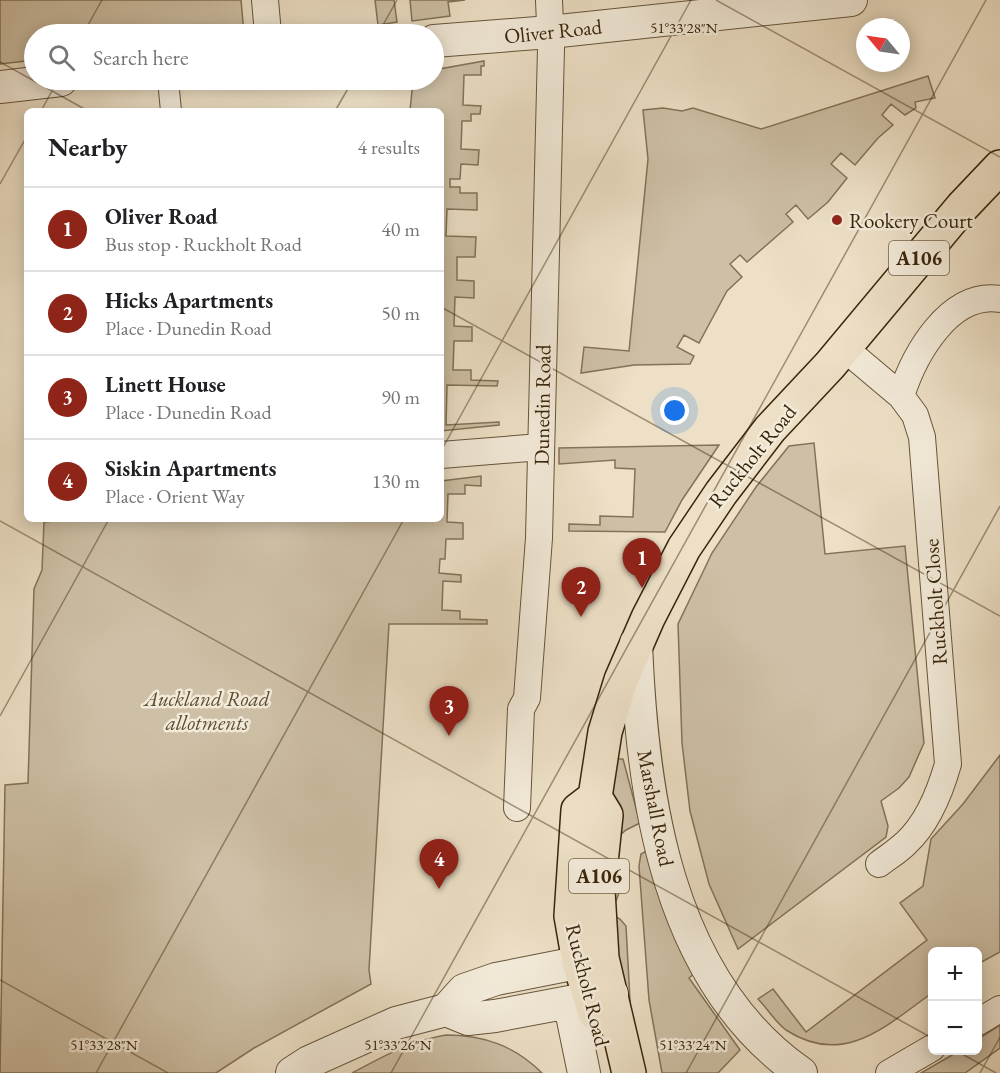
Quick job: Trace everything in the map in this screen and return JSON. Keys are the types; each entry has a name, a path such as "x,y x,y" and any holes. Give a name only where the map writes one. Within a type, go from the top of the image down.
{"main road":[{"name":"Ruckholt Road","path":"609,1073 590,998 590,960 570,905 578,810 595,796 605,732 621,680 636,643 684,548 721,493 770,429 844,348 962,207 1000,167"},
{"name":"Ruckholt Road","path":"590,998 629,1073"}],"street":[{"path":"265,0 267,24"},
{"name":"Dunedin Road","path":"517,808 521,709 527,698 539,538 551,48 549,0"},
{"name":"Oliver Road","path":"444,40 550,32 835,1"},
{"path":"0,87 24,84"},
{"path":"169,90 171,108"},
{"path":"901,396 909,372 944,319 968,303 992,298 1000,299"},
{"name":"Ruckholt Close","path":"844,348 901,396 915,415 922,437 948,764 939,793 918,829 907,842 879,864"},
{"path":"444,455 541,447"},
{"name":"Marshall Road","path":"636,643 643,741 656,827 672,888 692,937 712,976 732,1006 752,1031 777,1056 801,1073"},
{"path":"292,1073 309,1062 396,1023 446,1010 464,990 496,979 590,960"},
{"path":"446,1010 468,1019 590,998"},
{"name":"Ruckholt Road","path":"584,1073 572,1015 590,998"},
{"path":"982,1020 1000,1009"},
{"path":"890,1073 928,1051"}],"green space":[{"path":"0,0 241,0 243,24 24,24 24,61 0,64"},
{"path":"375,0 394,0 397,22 378,24"},
{"path":"410,0 465,0 448,2 450,16 412,21"},
{"path":"484,61 484,66 481,66 481,75 464,75 463,105 481,106 480,114 471,114 471,121 462,121 461,149 479,150 478,165 461,164 460,179 450,179 450,187 460,187 460,193 477,193 477,210 447,209 446,236 476,237 475,257 457,257 457,280 474,281 474,298 455,297 454,326 472,327 472,341 454,341 453,370 471,370 471,380 498,381 497,386 447,385 446,425 499,422 499,425 444,431 444,108 410,108 412,90 444,90 444,68"},
{"path":"928,76 935,98 915,102 916,108 905,115 891,104 882,115 893,125 878,138 855,165 841,153 831,164 847,178 828,202 808,219 796,205 786,214 793,222 747,262 740,255 730,264 742,277 727,291 699,343 684,335 677,347 694,356 690,364 634,365 581,373 584,347 629,351 648,159 643,110 663,108 682,111 693,108 761,129"},
{"path":"814,443 825,554 905,546 924,743 909,777 899,788 881,801 888,826 886,837 738,949 709,884 690,811 682,743 678,624 712,553 756,487 789,446"},
{"path":"719,445 682,500 665,532 569,531 569,524 600,525 600,516 633,517 635,469 615,468 615,460 559,464 559,448"},
{"name":"Auckland Road allotments","path":"481,476 481,486 465,485 465,494 448,494 447,522 463,523 463,539 446,539 445,559 440,559 439,573 461,575 461,582 443,581 442,610 460,611 460,619 487,620 487,624 389,624 369,970 371,984 254,1048 216,1073 0,1073 5,785 28,783 34,589 42,570 44,522 444,522 444,481"},
{"path":"1000,755 1000,952 982,962 982,947 928,947 928,996 898,1018 864,1038 827,1045 807,1041 786,1030 758,999 773,989 806,1032 927,940 900,903 923,886 931,839 963,804"},
{"path":"623,759 640,823 617,838 619,893 616,901 607,902 611,811 616,761"},
{"path":"650,849 696,972 689,978 740,1050 718,1073 662,1073 649,1000 639,866 641,854"},
{"path":"616,917 626,926 631,1018 610,918"},
{"path":"1000,1025 1000,1048 965,1073 921,1073 952,1055 982,1055 982,1036"},
{"path":"446,1035 473,1037 498,1044 521,1056 542,1073 352,1073 409,1045"}],"place":[{"name":"Rookery Court","path":"837,220"},
{"name":"Oliver Road","path":"642,588"},
{"name":"Hicks Apartments","path":"581,617"},
{"name":"Linett House","path":"449,736"},
{"name":"Siskin Apartments","path":"439,889"}]}
